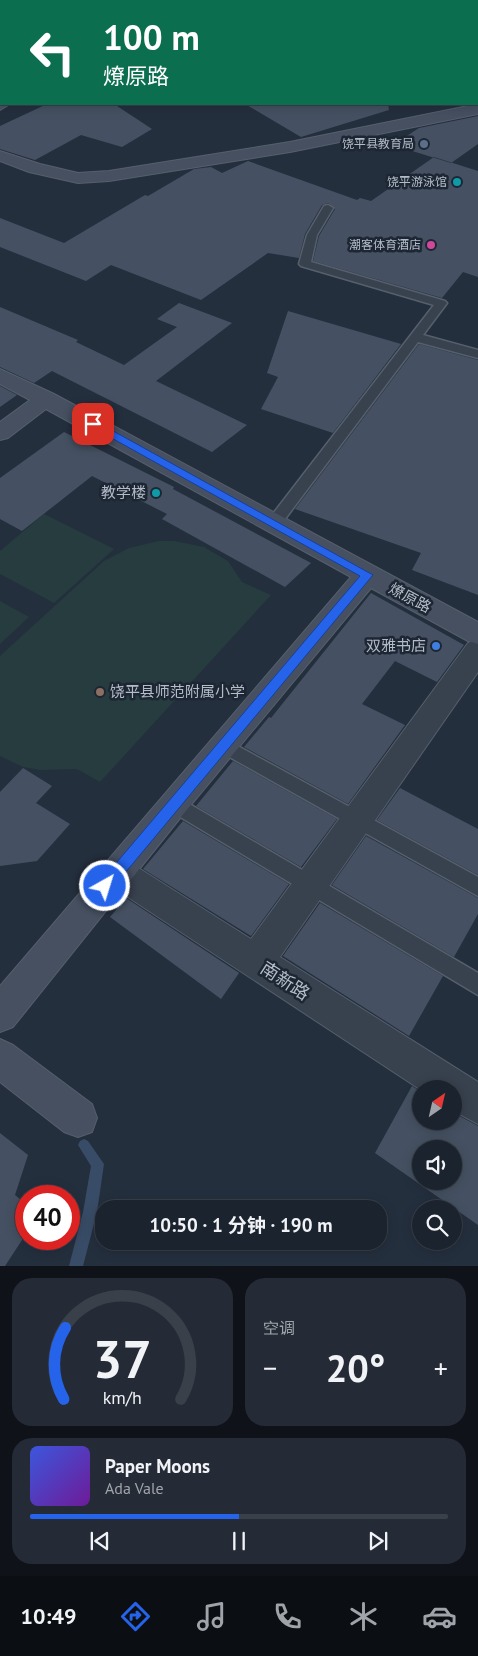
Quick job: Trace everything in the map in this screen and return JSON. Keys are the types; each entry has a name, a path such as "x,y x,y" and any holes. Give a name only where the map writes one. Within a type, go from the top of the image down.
{"street":[{"path":"0,156 35,168 78,178 109,176 290,147 478,109"},
{"name":"燎原路","path":"0,375 478,634"},
{"path":"0,433 46,399"},
{"path":"0,1014 174,803 367,575"},
{"path":"256,962 478,650"},
{"name":"南新路","path":"117,872 439,1080"},
{"path":"0,1058 78,1118"},
{"name":"南新路","path":"462,1095 478,1105"}],"lane":[{"path":"274,523 441,303 305,264 312,242 312,235 328,208"},
{"path":"415,337 478,354"},
{"path":"223,745 478,887"},
{"path":"174,803 478,985"}],"green space":[{"path":"44,514 114,549 54,603 0,574 0,551"},
{"path":"159,541 174,541 204,547 228,561 242,582 271,595 100,782 77,769 40,770 23,767 0,756 0,656 104,561 129,548"},
{"path":"0,601 29,617 0,644"}],"building":[{"path":"45,105 116,105 152,129 122,147 81,135 35,160 0,149 0,126"},
{"path":"247,105 388,105 389,110 301,137"},
{"path":"478,116 478,144 451,163 393,145 419,128"},
{"path":"434,157 478,171 478,277 463,272 442,298 313,261 319,236 335,209 328,203 322,205 305,234 299,258 268,253 201,300 111,265 86,281 0,247 0,218 64,243 145,195 148,196 194,169 211,167 222,173 248,161 357,200 360,198 371,201"},
{"path":"179,303 232,323 156,381 247,425 212,452 52,371 34,383 0,367 0,307 78,340 76,342 124,365 177,327 157,319"},
{"path":"288,311 401,344 333,433 261,409 278,377 267,373"},
{"path":"419,344 478,360 478,595 412,570 421,553 295,509"},
{"path":"0,386 17,395 0,407"},
{"path":"64,432 174,487 173,489 311,563 285,587 162,519 167,514 92,476 22,531 0,519 0,478"},
{"path":"371,593 464,645 437,682 395,661 362,704 405,725 348,804 244,747 269,717 271,718"},
{"path":"233,761 337,819 301,867 196,806"},
{"path":"23,768 52,786 36,803 70,824 37,861 0,866 0,792"},
{"path":"400,788 478,829 478,875 377,820"},
{"path":"183,821 289,884 251,936 143,869"},
{"path":"366,836 478,898 478,914 454,957 332,885"},
{"path":"126,898 239,973 221,999 110,917"},
{"path":"320,903 443,976 409,1036 283,956"},
{"path":"412,1086 412,1130 462,1130 462,1117 478,1126 478,1225 462,1214 462,1200 442,1200 428,1190 462,1190 462,1140 412,1140 412,1179 375,1153"},
{"path":"0,1133 28,1155 18,1185 15,1185 16,1250 5,1266 0,1266"}],"waterway":[{"path":"76,1266 90,1212 98,1164 84,1145"}],"place":[{"name":"饶平县教育局","path":"424,144"},
{"name":"饶平游泳馆","path":"457,182"},
{"name":"潮客体育酒店","path":"431,245"},
{"name":"教学楼","path":"156,493"},
{"name":"双雅书店","path":"436,646"},
{"name":"饶平县师范附属小学","path":"100,692"}],"route":[{"path":"93,424 367,575 105,886"}]}
